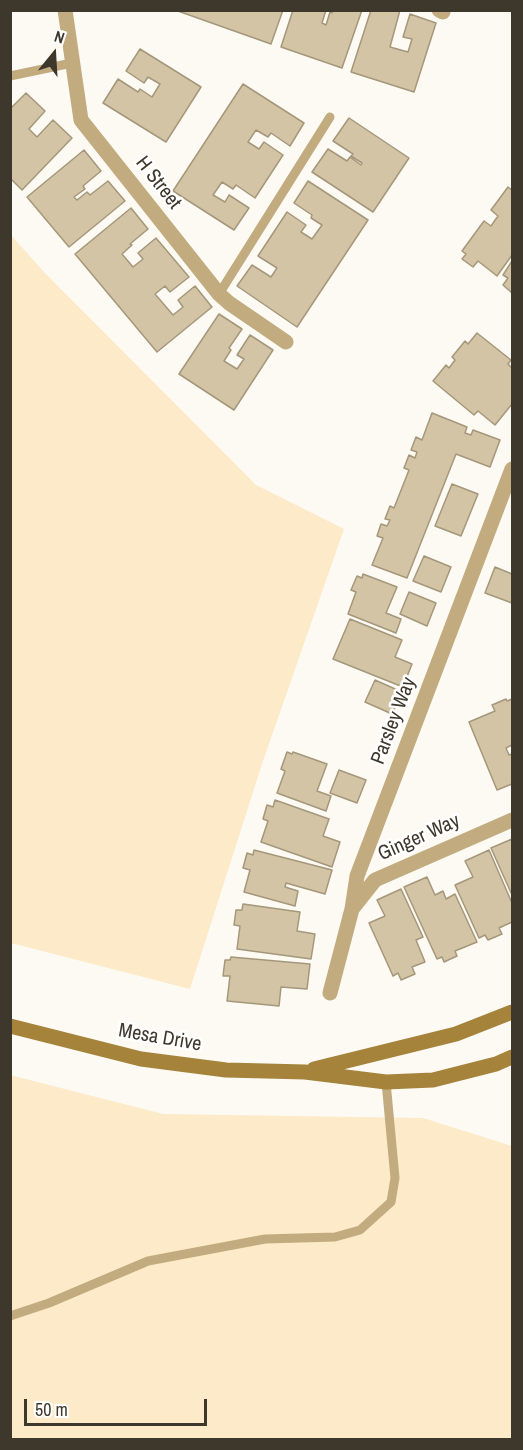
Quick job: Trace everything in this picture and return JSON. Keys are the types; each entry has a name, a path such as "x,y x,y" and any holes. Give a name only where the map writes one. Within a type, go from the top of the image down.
{"main road":[{"name":"Mesa Drive","path":"305,1072 456,1034 513,1012"},
{"name":"Mesa Drive","path":"10,1026 141,1059 226,1070 305,1072 386,1082 433,1080 513,1058"}],"street":[{"name":"H Street","path":"65,10 81,120 219,294 286,342"},
{"name":"Parsley Way","path":"330,993 352,909 357,876 513,469"},
{"name":"Ginger Way","path":"352,909 375,880 513,820"}],"lane":[{"path":"10,76 72,63"},
{"path":"219,294 330,117"},
{"path":"10,1316 49,1303 148,1261 265,1239 335,1237 360,1230 391,1202 395,1178 386,1082"}],"shaded area":[{"path":"10,234 44,272 256,485 344,529 263,761 190,989 11,943"},
{"path":"10,1075 163,1114 423,1118 512,1146 512,1439 11,1439"}],"building":[{"path":"175,10 283,10 271,44"},
{"path":"293,10 326,10 322,23 326,25 330,12 332,13 333,10 362,10 342,68 281,47"},
{"path":"371,10 400,10 390,47 408,52 412,39 403,37 410,14 436,23 414,92 351,72"},
{"path":"140,49 201,87 166,142 103,103 118,79 138,92 140,89 152,97 160,84 148,77 144,83 126,71"},
{"path":"243,84 304,123 290,146 271,133 268,137 256,130 248,142 259,149 264,142 283,155 255,198 236,185 233,189 222,182 213,195 225,202 229,195 249,208 234,230 173,191"},
{"path":"26,93 45,111 29,129 37,137 53,120 72,138 22,190 10,178 10,109"},
{"path":"349,118 409,158 373,212 312,172 328,149 347,161 350,157 361,165 362,163 351,156 353,154 333,141"},
{"path":"84,150 101,171 83,186 85,189 74,197 77,200 87,192 90,195 108,181 125,201 69,247 27,197"},
{"path":"308,181 368,220 297,327 237,286 252,265 271,277 277,268 258,256 287,212 306,225 301,232 312,239 322,225 294,203"},
{"path":"508,187 512,190 512,255 497,276 478,261 473,267 462,259 466,254 462,251 484,221 491,226 498,216 491,210"},
{"path":"131,208 148,229 122,254 133,267 143,259 138,253 156,238 189,277 170,292 165,286 155,294 173,315 183,307 178,300 195,286 212,307 157,352 75,254"},
{"path":"512,261 512,293 503,285 508,278 503,275"},
{"path":"219,314 242,329 229,348 231,350 224,361 237,369 244,359 237,355 250,335 273,350 234,410 179,374"},
{"path":"477,333 511,360 508,364 512,368 512,404 495,425 478,411 474,415 433,381 446,365 449,368 455,360 452,357 465,341 468,344"},
{"path":"432,413 467,427 465,433 471,435 473,430 500,440 490,467 456,454 407,578 372,565 383,538 377,536 381,524 387,526 390,520 385,519 390,506 394,508 409,470 404,468 409,455 415,458 417,452 411,450 416,437 422,440"},
{"path":"452,484 478,494 461,536 435,526"},
{"path":"424,556 451,567 441,592 413,581"},
{"path":"495,567 512,574 512,603 485,593"},
{"path":"363,574 397,587 386,613 401,619 396,633 348,614 356,592 351,590 357,576 362,578"},
{"path":"409,592 436,603 427,626 400,614"},
{"path":"350,619 402,640 395,657 412,664 403,687 333,659"},
{"path":"375,680 402,692 392,714 365,702"},
{"path":"506,699 507,701 512,699 512,745 506,748 509,755 512,754 512,784 497,790 469,722 495,711 492,705"},
{"path":"287,752 327,764 317,791 331,796 326,811 277,793 285,771 281,769"},
{"path":"339,770 366,780 357,803 330,793"},
{"path":"275,800 329,819 323,836 340,842 332,867 261,842 268,821 263,819 267,805 273,807"},
{"path":"512,839 512,895 491,848"},
{"path":"254,850 332,870 325,894 286,883 285,887 298,891 295,906 244,892 250,870 243,868 247,853 253,855"},
{"path":"489,850 512,903 512,922 499,928 502,934 488,940 485,935 479,938 455,885 473,877 465,861"},
{"path":"427,877 435,895 443,891 446,899 455,894 477,942 455,951 457,956 444,962 442,957 437,959 404,887"},
{"path":"401,889 423,937 416,940 425,962 412,967 415,974 401,980 398,973 393,976 369,923 385,916 377,900"},
{"path":"243,904 300,912 297,931 315,934 311,959 237,949 240,926 234,925 236,910 242,910"},
{"path":"231,957 310,964 307,989 281,987 279,1006 227,1001 230,976 223,976 225,960 230,960"}]}
